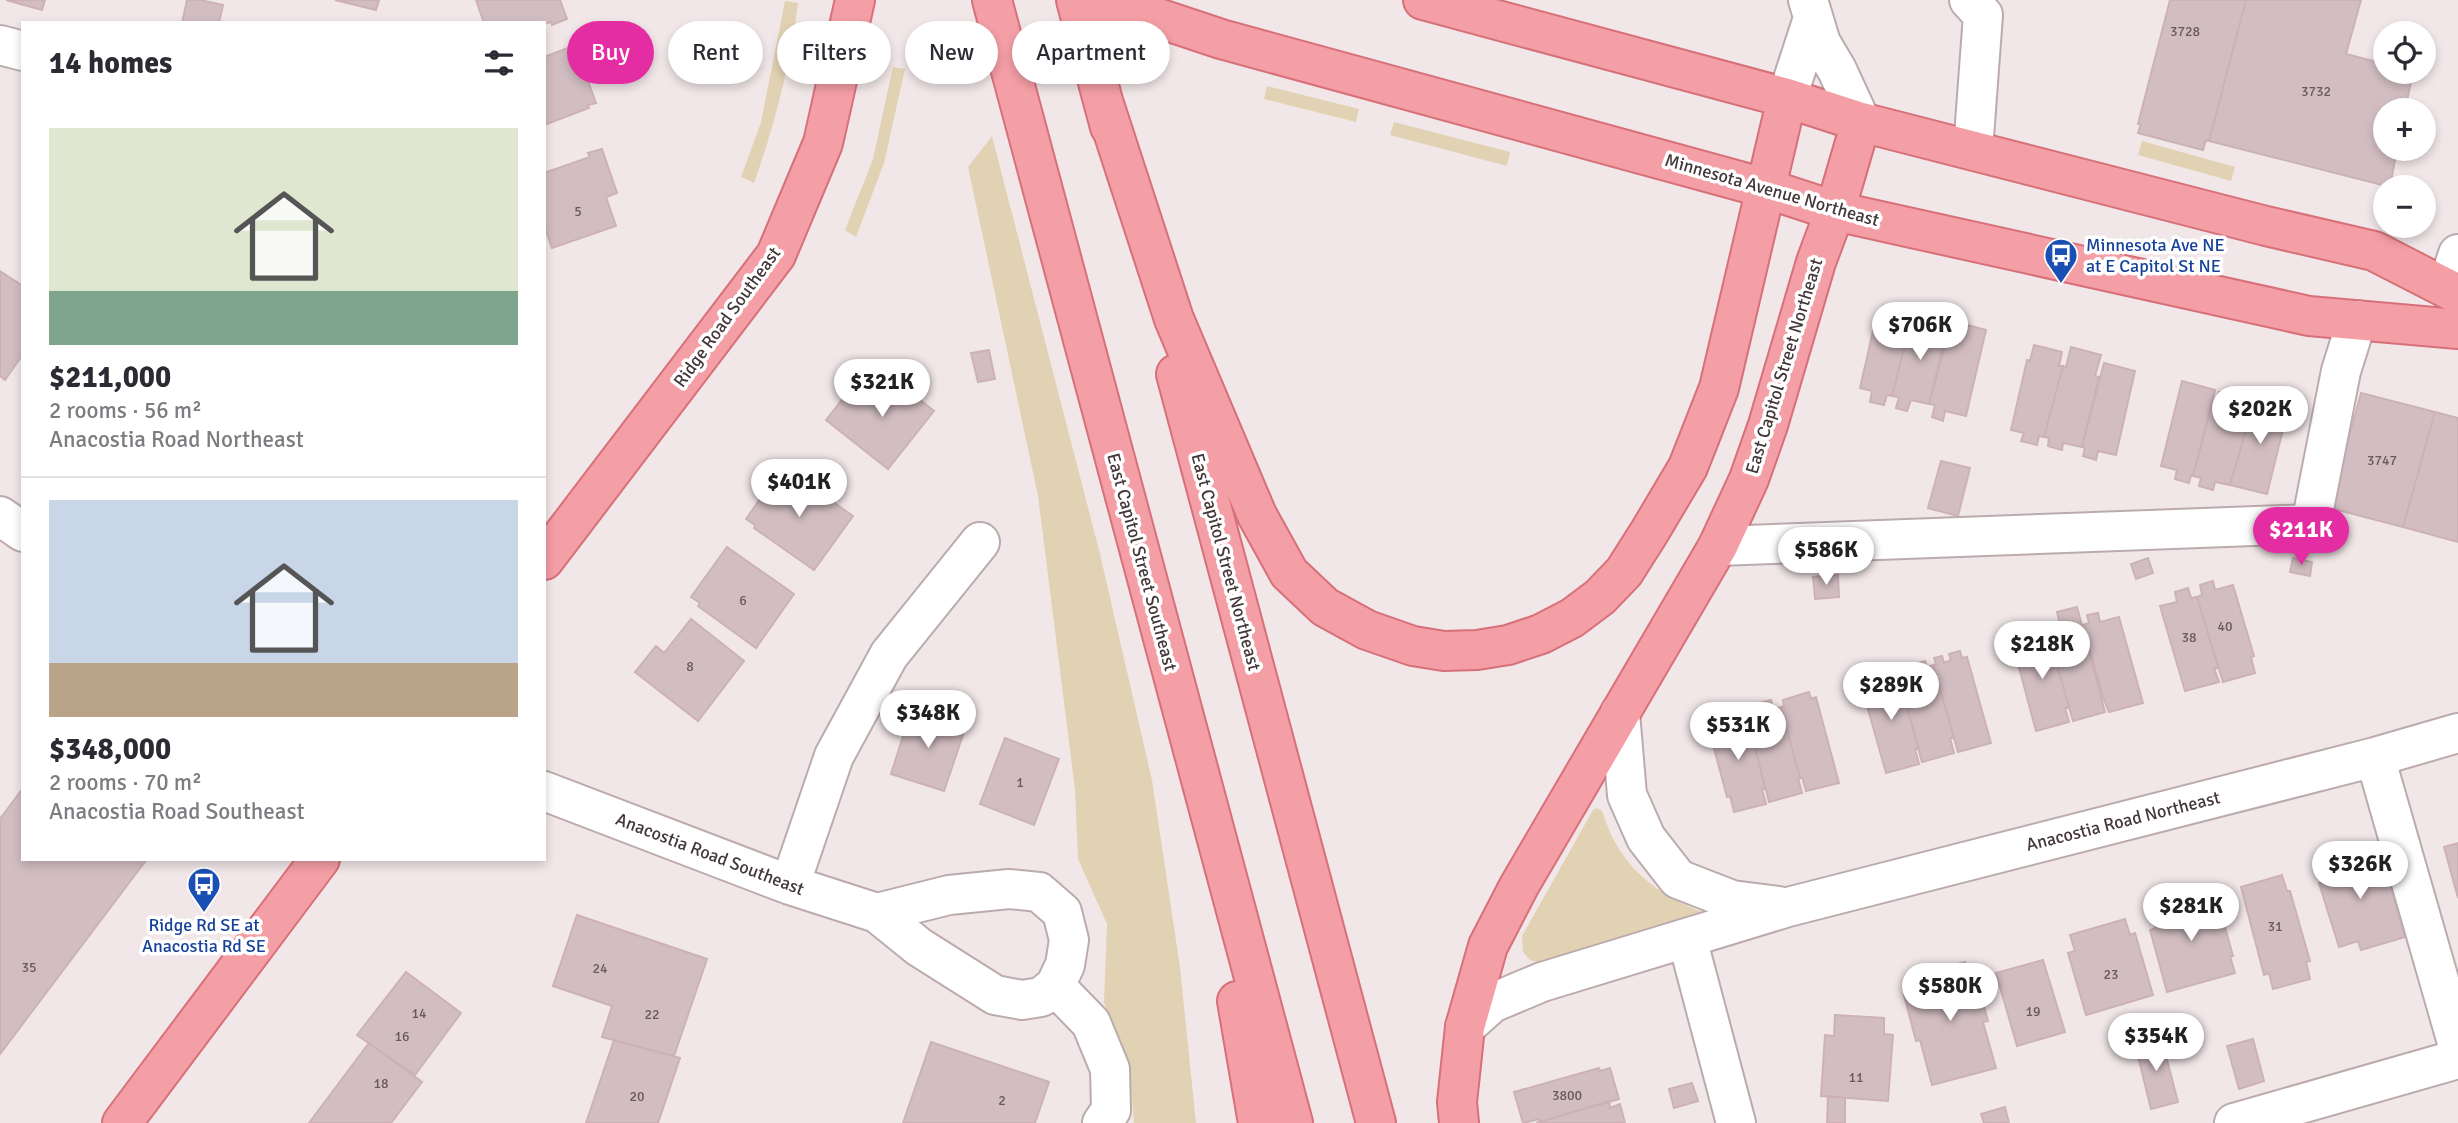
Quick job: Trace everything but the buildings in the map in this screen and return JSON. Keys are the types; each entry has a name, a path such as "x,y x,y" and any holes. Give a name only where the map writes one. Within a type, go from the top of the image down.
{"main road":[{"name":"Ridge Road Southeast","path":"546,558 776,255 822,143 855,0"},
{"name":"East Capitol Street Southeast","path":"992,0 1293,1123"},
{"name":"East Capitol Street Northeast","path":"1076,0 1376,1123"},
{"name":"Minnesota Avenue Northeast","path":"1097,0 1221,39 1765,188 1835,211 2309,316 2458,329"},
{"path":"1423,0 1787,97 1861,122 2374,251 2454,278"},
{"path":"1103,101 1174,319 1257,515 1289,573 1325,607 1367,630 1413,646 1444,651 1508,645 1541,634 1572,618 1600,597 1624,572 1688,467 1709,418 1719,388 1787,97"},
{"name":"East Capitol Street Northeast","path":"1459,1123 1457,1102 1465,1027 1488,946 1519,886 1718,546 1749,479 1861,122"},
{"path":"1192,747 1258,1123"},
{"path":"122,1123 318,861"}],"street":[{"path":"1969,0 1983,15 1973,149"},
{"path":"1787,97 1810,9"},
{"path":"1810,9 1821,43 1837,69 1861,122"},
{"path":"0,45 21,50"},
{"path":"1718,546 2311,524 2341,371 2357,320"},
{"path":"0,516 21,531"},
{"path":"790,885 834,756 889,655 980,542"},
{"name":"Anacostia Road Northeast","path":"1620,713 1627,795 1646,838 1678,879 1732,900 1788,907"},
{"name":"Anacostia Road Northeast","path":"1465,1027 1492,1003 1542,982 1788,907 2375,757 2458,733"},
{"path":"2375,757 2458,1046"},
{"name":"Anacostia Road Southeast","path":"546,792 790,885 877,913 919,947 995,995 1022,1000 1041,996 1055,986"},
{"path":"877,913 949,895 1009,889 1039,891 1062,912 1069,940 1065,964 1055,986 1091,1023 1110,1069 1111,1110 1102,1123"},
{"path":"1687,938 1736,1123"},
{"path":"2234,1123 2458,1059"}],"shaded area":[{"path":"785,1 798,3 796,21 781,21"},
{"path":"777,41 777,84 783,84 754,183 741,177 761,122"},
{"path":"893,67 905,69 884,163 856,237 845,230 873,159"},
{"path":"1267,86 1359,109 1356,122 1264,99"},
{"path":"1394,122 1510,152 1507,166 1390,135"},
{"path":"992,136 1100,554 1152,780 1180,967 1196,1123 1134,1123 1131,1089 1104,1002 1107,924 1078,859 1075,790 1038,496 968,167"},
{"path":"2142,141 2235,167 2231,181 2138,155"},
{"path":"1597,808 1602,811 1623,855 1642,876 1664,893 1706,916 1543,964 1530,960 1523,952 1522,936 1593,810"}],"place":[{"name":"Minnesota Ave NE at E Capitol St NE","path":"2061,285"},
{"name":"Ridge Rd SE at Anacostia Rd SE","path":"204,914"}]}
